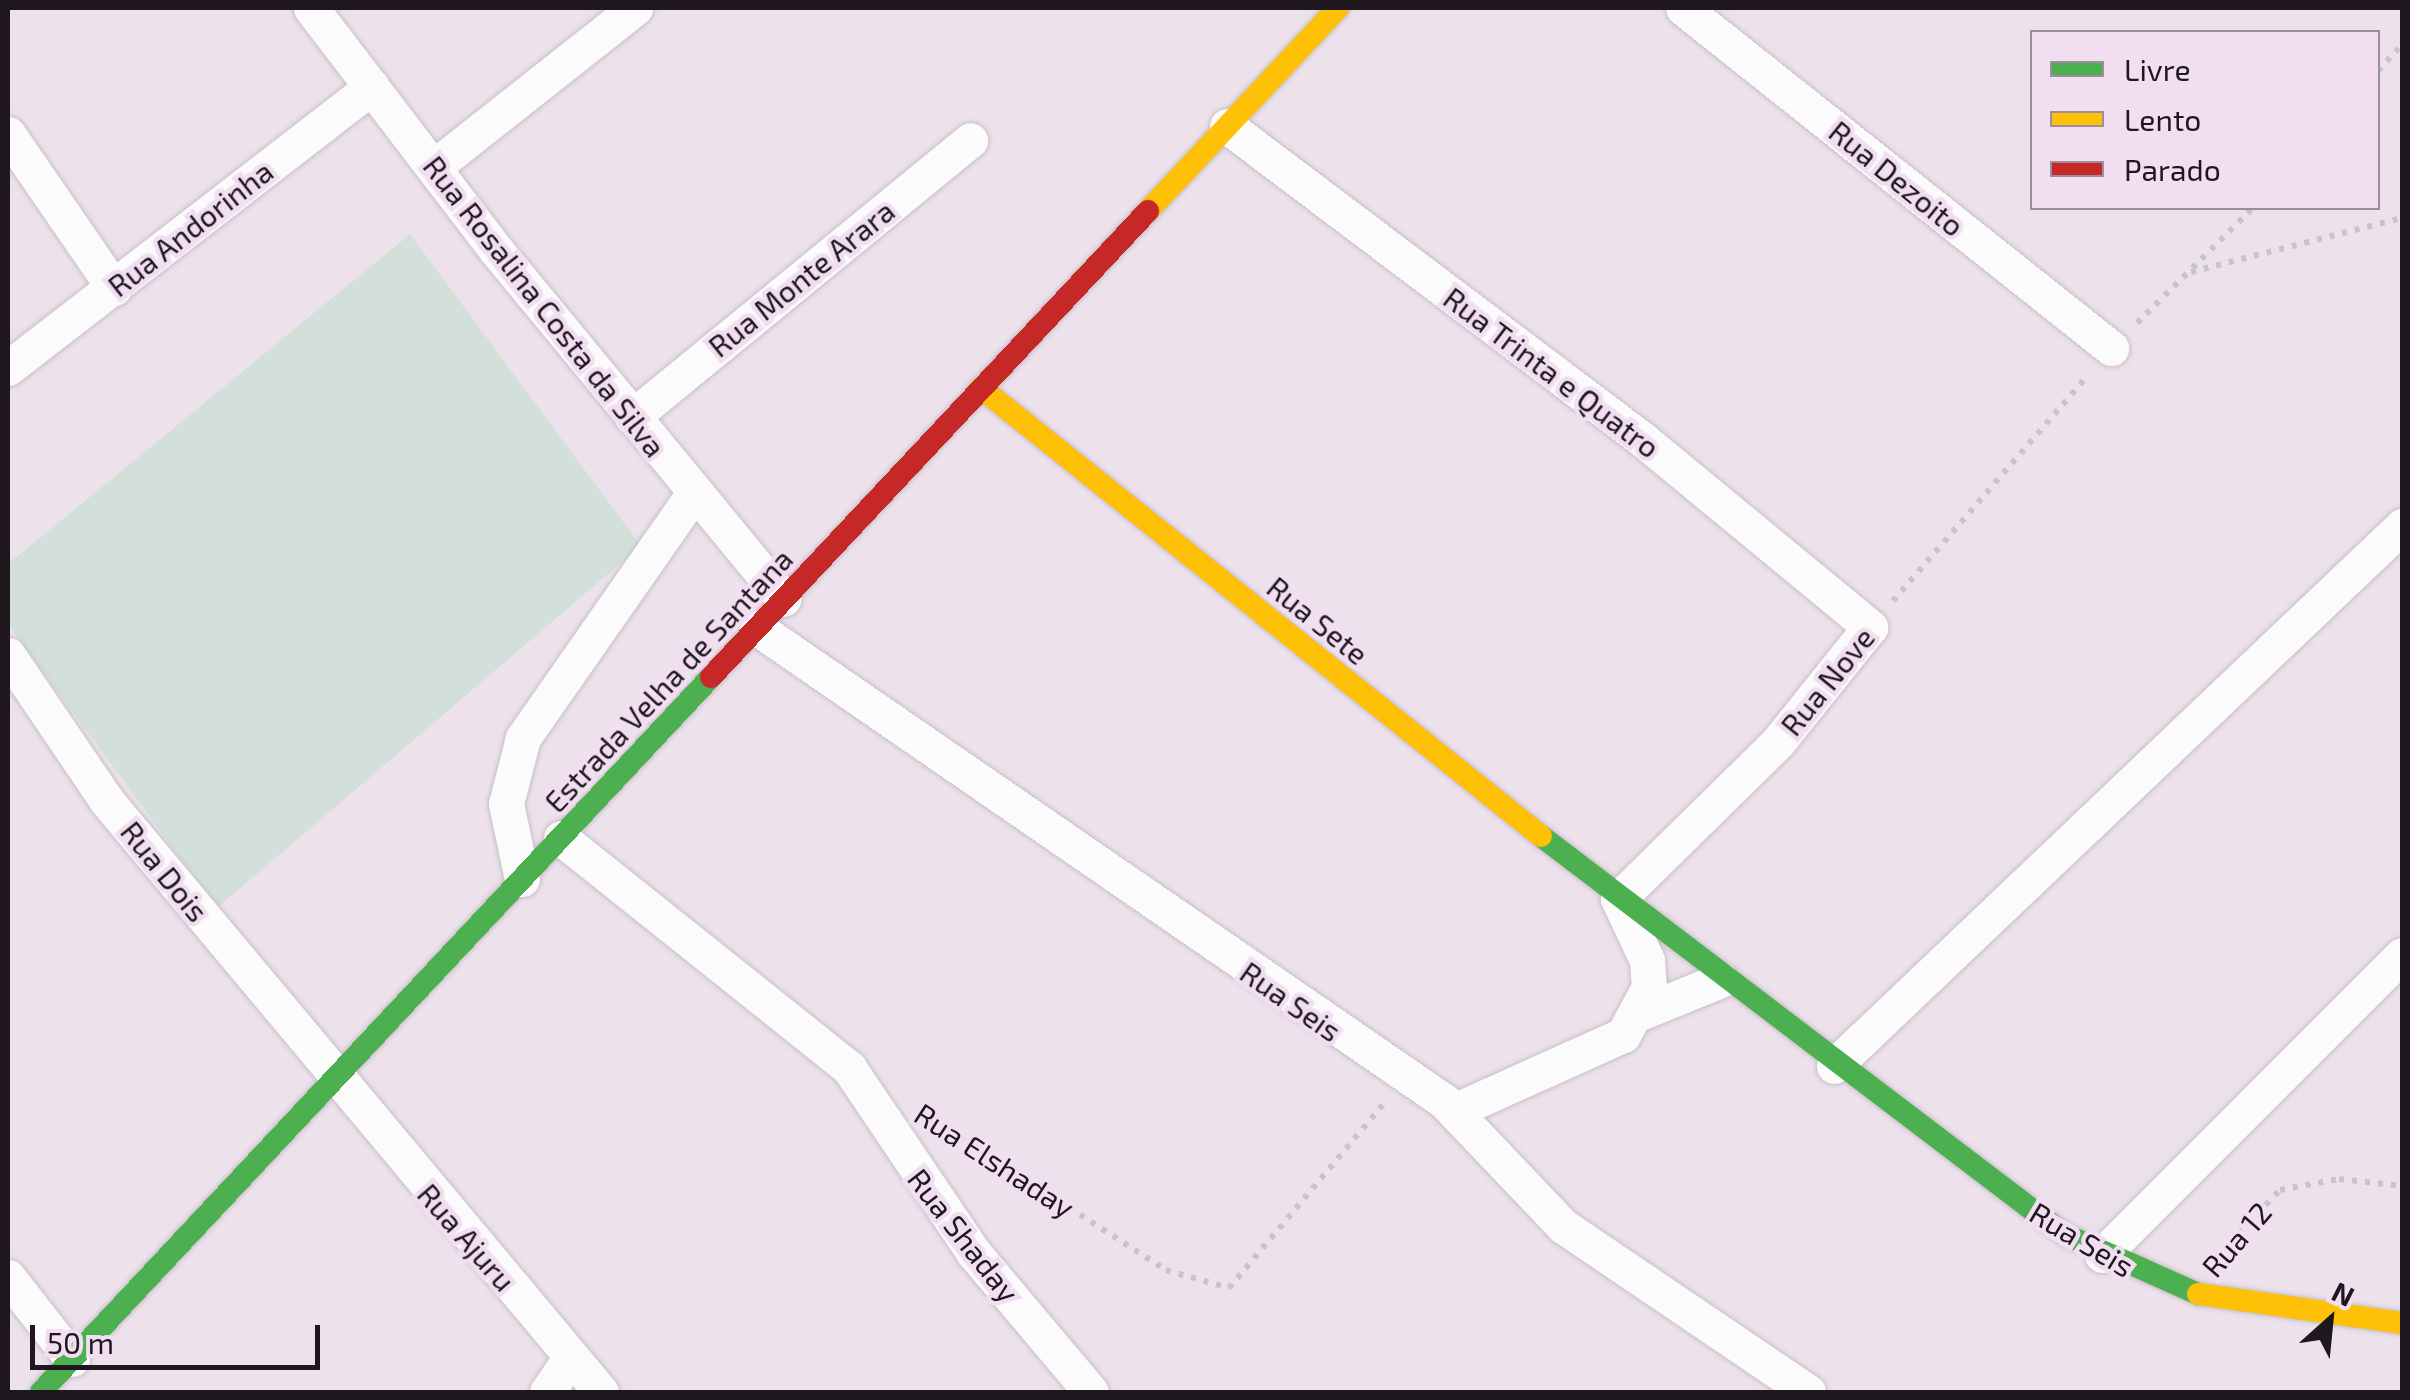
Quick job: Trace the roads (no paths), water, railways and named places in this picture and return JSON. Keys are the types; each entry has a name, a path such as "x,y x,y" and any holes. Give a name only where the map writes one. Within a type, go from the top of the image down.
{"street":[{"name":"Rua Rosalina Costa da Silva","path":"311,8 632,417 784,599"},
{"path":"434,166 635,8"},
{"name":"Rua Dezoito","path":"1682,8 2110,348"},
{"name":"Estrada Velha de Santana","path":"41,1392 1332,10"},
{"name":"Rua Andorinha","path":"8,368 372,87"},
{"name":"Rua Trinta e Quatro","path":"1227,126 1642,439 1870,627"},
{"path":"8,134 114,288"},
{"name":"Rua Monte Arara","path":"632,417 970,140"},
{"name":"Rua Sete","path":"982,388 1618,898"},
{"path":"522,879 506,804 523,738 694,493"},
{"path":"1834,1066 2402,526"},
{"name":"Rua Nove","path":"1618,898 1778,742 1870,627"},
{"name":"Rua Seis","path":"757,628 1402,1078 1456,1110 1562,1226 1808,1392"},
{"name":"Rua Dois","path":"8,655 106,800 335,1078"},
{"name":"Rua Shaday","path":"561,838 849,1068 972,1252 1091,1392"},
{"path":"1618,898 1646,960 1640,1013"},
{"name":"Rua Seis","path":"1618,898 1834,1066 2102,1256 2190,1293 2402,1323"},
{"path":"2102,1256 2402,956"},
{"path":"1456,1110 1535,1070 1588,1054 1623,1034 1640,1013 1721,980"},
{"name":"Rua Ajuru","path":"335,1078 601,1392"},
{"path":"8,1277 72,1359"},
{"path":"548,1392 571,1357"}]}
